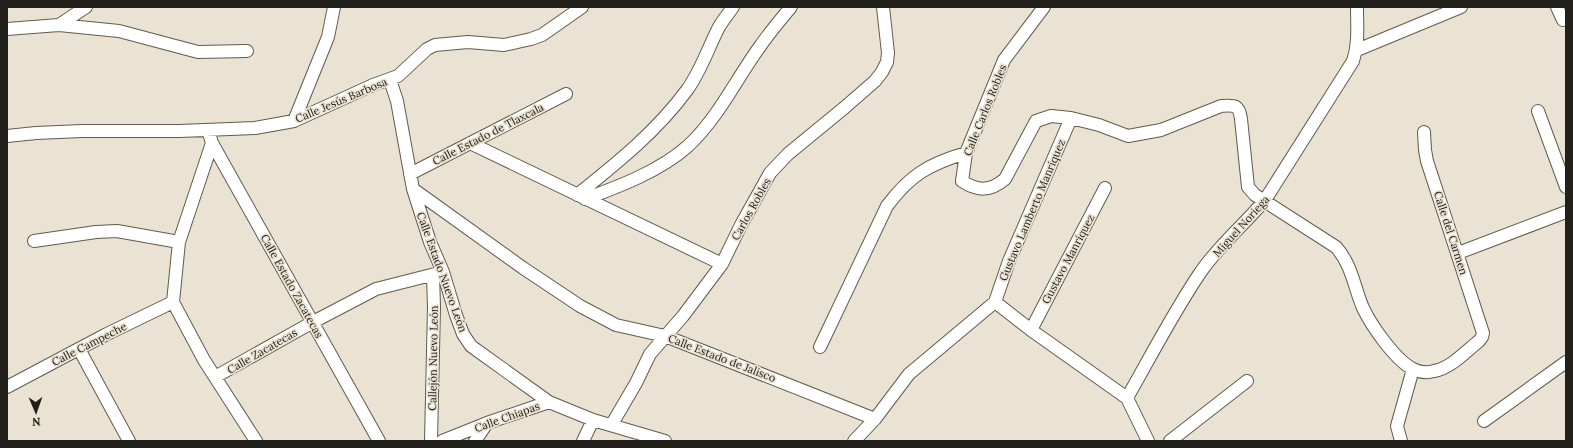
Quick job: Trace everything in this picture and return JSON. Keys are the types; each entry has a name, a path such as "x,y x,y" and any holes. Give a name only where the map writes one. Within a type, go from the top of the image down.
{"street":[{"path":"59,25 86,7"},
{"path":"294,121 328,37 334,7"},
{"name":"Calle Jesús Barbosa","path":"7,136 82,131 255,128 294,121 373,85 398,76 427,50 435,45 468,42 504,45 530,40 542,35 582,7"},
{"path":"581,197 634,148 666,115 688,89 700,68 720,25 733,7"},
{"path":"581,197 634,179 670,159 687,146 713,120 760,45 791,7"},
{"name":"Carlos Robles","path":"612,424 636,383 650,354 683,316 722,264 741,225 770,173 788,154 855,99 875,81 882,72 887,62 888,53 883,7"},
{"name":"Calle Carlos Robles","path":"1044,7 1004,60 966,153 962,181 972,188 983,189 997,186 1005,179 1036,121 1051,116 1071,118 1099,125 1128,136 1161,130 1221,106 1230,105 1236,106 1239,110 1241,119 1248,187 1255,195 1265,200"},
{"name":"Miguel Noriega","path":"1127,398 1200,273 1218,250 1251,217 1265,200 1353,61 1357,50 1357,7"},
{"path":"1357,50 1461,7"},
{"path":"1557,7 1563,20"},
{"path":"7,29 59,25 119,31 198,52 247,51"},
{"name":"Calle Estado Nuevo León","path":"390,80 397,101 413,189 430,242 438,274 463,334 471,346 549,402 593,420 612,424 664,441"},
{"name":"Calle Estado de Tlaxcala","path":"410,174 566,94"},
{"path":"1538,112 1566,187"},
{"name":"Gustavo Lamberto Manríquez","path":"995,302 1009,261 1071,118"},
{"name":"Calle Estado Zacatecas","path":"208,130 212,143 379,441"},
{"name":"Calle del Carmen","path":"1413,369 1421,372 1433,371 1446,367 1479,341 1483,333 1427,161 1424,132"},
{"path":"212,143 179,242 173,302 215,377 256,441"},
{"path":"470,143 722,264"},
{"path":"820,347 887,206 907,183 922,170 945,159 966,153"},
{"name":"Gustavo Manríquez","path":"1031,330 1105,188"},
{"name":"Calle Estado de Jalisco","path":"413,189 523,268 580,306 616,325 665,336 875,419"},
{"path":"1265,200 1336,247 1351,271 1363,308 1374,326 1386,344 1413,369 1398,419 1397,426 1401,441"},
{"path":"1458,253 1566,212"},
{"path":"34,241 96,232 117,231 179,242"},
{"name":"Calle Zacatecas","path":"215,377 313,322 376,289 438,274"},
{"name":"Callejón Nuevo León","path":"431,441 434,307 438,274"},
{"name":"Calle Campeche","path":"7,388 173,302"},
{"path":"854,441 875,419 909,374 995,302 1031,330 1127,398 1148,441"},
{"path":"79,350 129,441"},
{"path":"1484,421 1566,362"},
{"path":"1170,441 1247,381"},
{"name":"Calle Chiapas","path":"442,441 487,423 549,402"},
{"path":"583,441 593,420"},
{"path":"475,441 487,423"}]}
